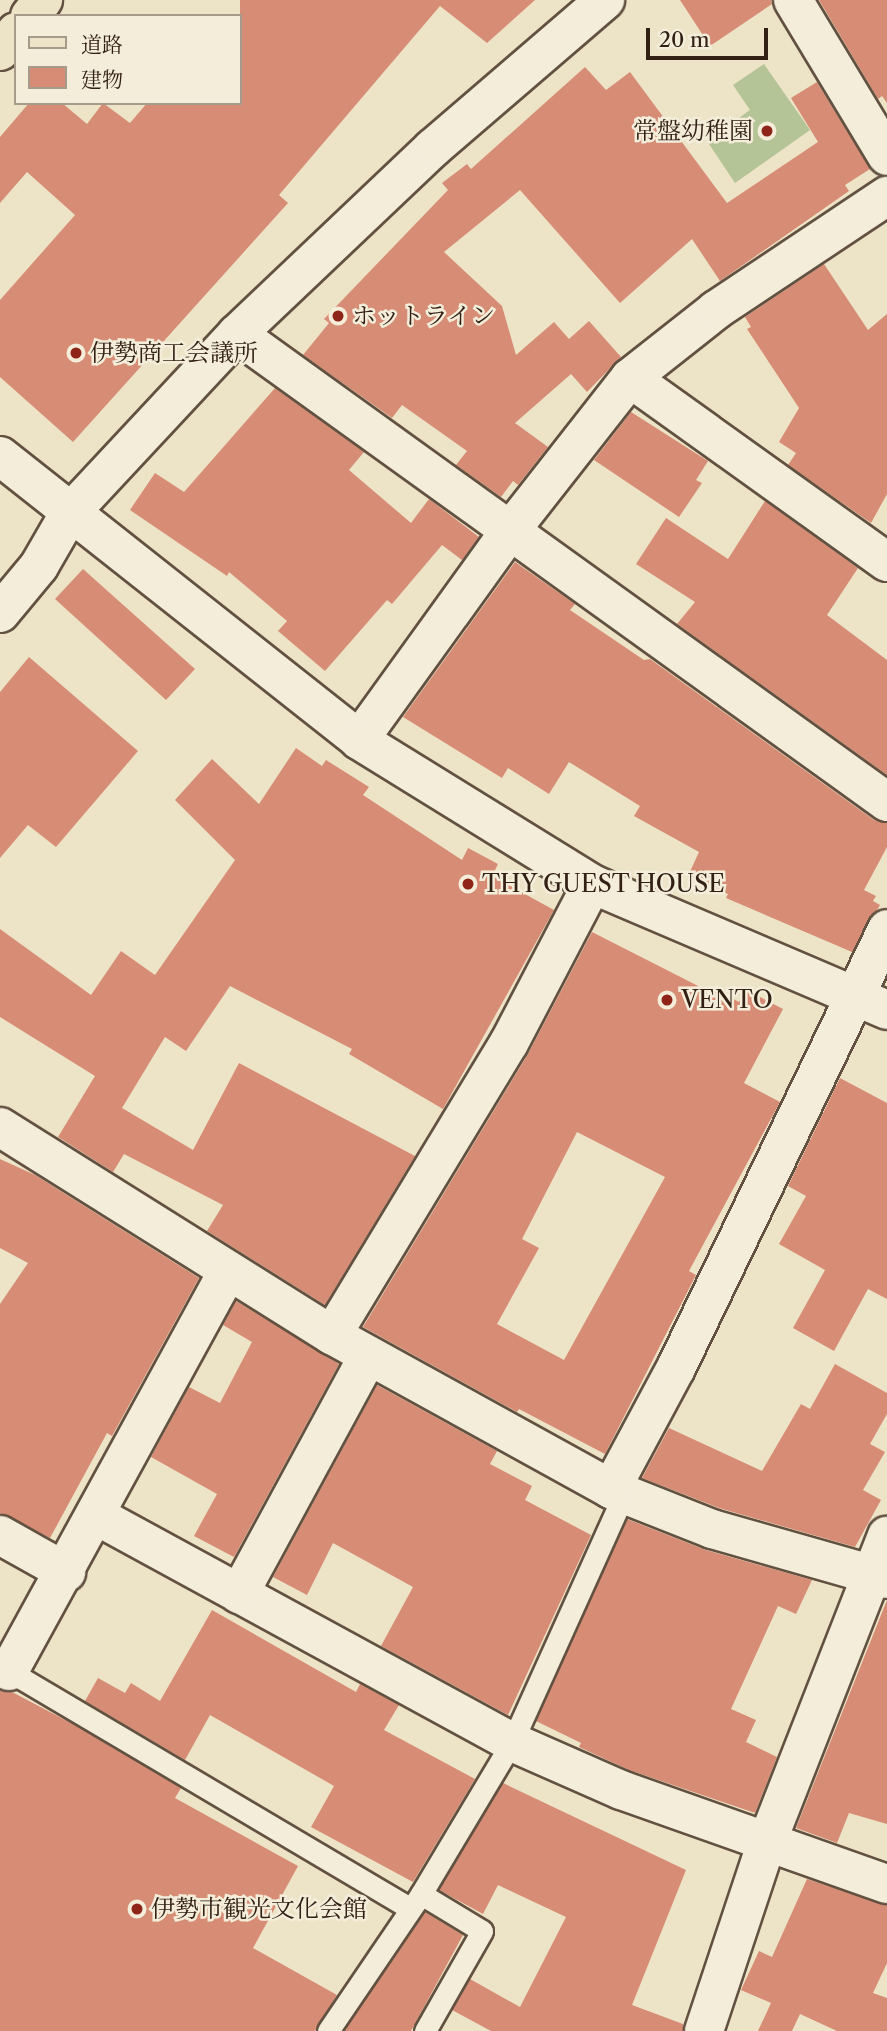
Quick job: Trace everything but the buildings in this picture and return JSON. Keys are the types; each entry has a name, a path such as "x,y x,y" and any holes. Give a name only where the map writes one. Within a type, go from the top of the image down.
{"main road":[{"path":"32,14 43,0"},
{"path":"0,51 14,34"}],"street":[{"path":"0,613 39,566 69,514 237,334 433,148 605,0"},
{"path":"793,0 887,156"},
{"path":"359,740 510,531 629,378 716,310 887,196"},
{"path":"237,334 887,802"},
{"path":"629,378 887,562"},
{"path":"0,456 69,514 359,740 592,884 870,1004"},
{"path":"332,1335 509,1043 592,884"},
{"path":"617,1492 676,1368 870,1004 887,929"},
{"path":"0,1127 227,1272 332,1335 617,1492 712,1529 878,1578"},
{"path":"4,1668 66,1572 227,1272"},
{"path":"239,1594 368,1356"},
{"path":"97,1516 512,1742 621,1790 887,1884"},
{"path":"0,1535 66,1572"},
{"path":"704,2031 767,1842 878,1578 887,1535"}],"lane":[{"path":"328,2031 415,1901 512,1742 617,1492"},
{"path":"4,1668 415,1901 482,1931 425,2031"}],"green space":[{"path":"764,64 810,130 735,183 707,141 750,110 733,85"}],"place":[{"name":"常盤幼稚園","path":"767,131"},
{"name":"ホットライン","path":"338,316"},
{"name":"伊勢商工会議所","path":"76,353"},
{"name":"THY GUEST HOUSE","path":"468,884"},
{"name":"VENTO","path":"667,1000"},
{"name":"伊勢市観光文化会館","path":"137,1909"}]}
